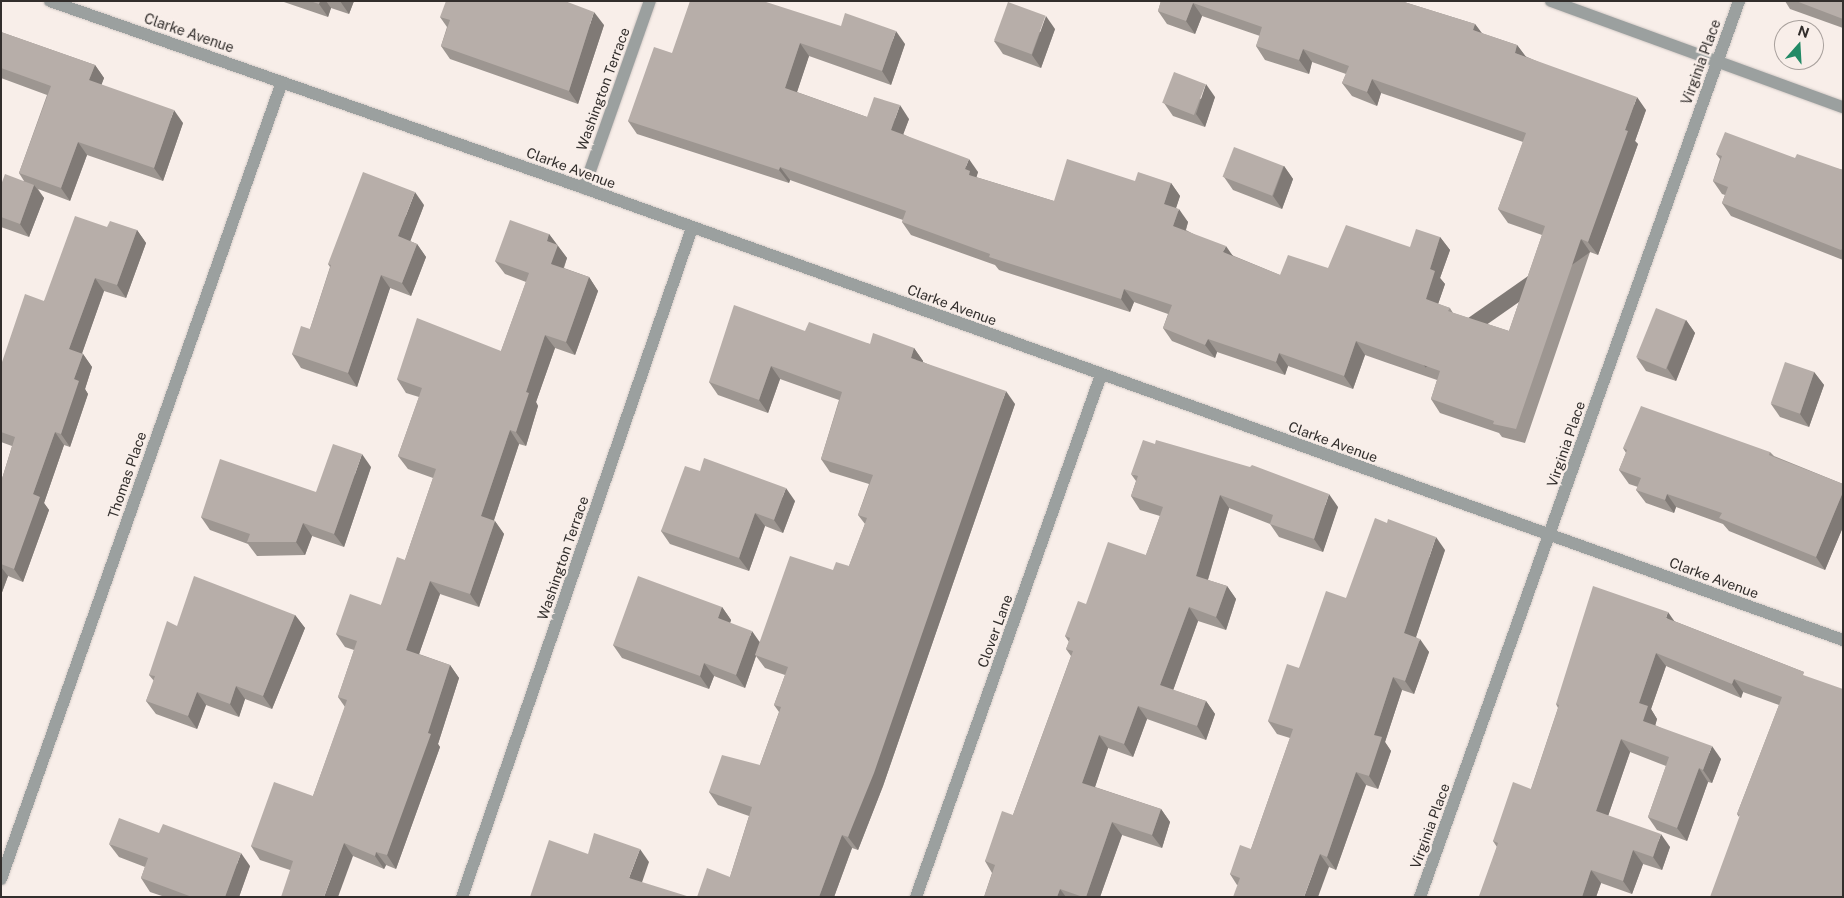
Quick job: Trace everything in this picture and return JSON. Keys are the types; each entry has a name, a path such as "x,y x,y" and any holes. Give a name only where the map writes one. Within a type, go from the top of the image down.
{"street":[{"name":"Clarke Avenue","path":"50,1 584,188 1843,640"},
{"name":"Washington Terrace","path":"584,188 650,1"},
{"path":"1551,1 1843,107"},
{"name":"Virginia Place","path":"1420,897 1739,1"},
{"name":"Thomas Place","path":"1,879 282,82"},
{"name":"Washington Terrace","path":"462,897 692,228"},
{"name":"Clover Lane","path":"916,897 1101,375"}],"building":[{"path":"446,1 565,1 594,12 569,91 441,46 450,20 440,17"},
{"path":"690,1 763,1 841,26 845,13 896,31 882,71 800,43 785,88 867,117 874,97 900,105 891,130 969,159 965,169 970,171 969,175 1054,201 1067,159 1135,181 1138,172 1171,183 1164,204 1179,209 1173,226 1226,246 1223,252 1280,275 1288,255 1328,268 1346,225 1410,247 1416,229 1440,237 1430,269 1435,271 1426,299 1450,308 1448,311 1509,331 1545,226 1498,209 1526,133 1372,79 1367,92 1342,83 1349,66 1303,49 1299,60 1256,46 1262,27 1193,3 1186,21 1158,11 1161,1 1401,1 1475,24 1473,30 1517,45 1515,53 1637,97 1625,130 1628,131 1588,242 1581,239 1516,429 1493,424 1494,421 1431,399 1440,371 1356,341 1344,376 1279,353 1276,362 1208,339 1205,345 1163,328 1172,305 1124,289 1121,299 989,257 990,254 902,222 906,211 780,167 779,170 628,121 654,47 672,53"},
{"path":"1796,1 1843,1 1843,19"},
{"path":"1008,2 1046,16 1032,54 994,41"},
{"path":"1,32 95,65 89,80 174,110 154,168 78,142 61,188 19,173 51,86 1,68"},
{"path":"1174,72 1206,84 1194,115 1162,103"},
{"path":"1725,132 1795,158 1797,154 1843,170 1843,248 1841,250 1722,203 1728,187 1713,181 1722,156 1716,154"},
{"path":"1234,147 1283,166 1272,196 1223,177"},
{"path":"363,172 415,192 398,236 417,244 402,283 381,275 348,373 292,354 301,326 310,329 331,265 328,264"},
{"path":"5,174 34,185 20,224 1,217 1,185"},
{"path":"75,216 107,227 110,221 137,230 117,285 95,278 69,349 83,354 74,379 79,381 61,434 55,432 33,494 40,497 14,569 1,564 1,482 15,437 1,432 1,365 25,294 44,301"},
{"path":"510,220 549,234 547,241 558,245 551,264 589,277 566,342 545,335 526,392 529,393 516,432 510,430 481,516 495,521 470,594 430,581 406,650 450,665 428,733 431,734 387,855 376,852 375,856 344,843 324,897 281,897 293,861 251,846 274,782 313,796 347,700 338,697 357,641 336,634 350,594 381,605 397,557 405,560 436,469 398,456 422,388 397,379 417,318 501,351 529,273 495,261"},
{"path":"734,305 805,331 809,322 870,344 873,333 914,348 911,358 1006,391 874,773 848,837 842,835 819,897 697,897 707,868 730,877 752,807 709,792 722,755 760,765 781,707 774,705 788,667 755,655 790,556 833,570 836,562 849,566 867,518 858,515 873,475 821,459 842,392 771,366 759,400 709,382"},
{"path":"1656,308 1686,320 1666,369 1636,357"},
{"path":"1785,362 1814,372 1800,414 1771,404"},
{"path":"1641,406 1770,452 1769,455 1843,484 1843,492 1816,557 1719,518 1722,513 1667,494 1665,500 1636,490 1641,478 1619,470 1627,450 1623,448"},
{"path":"1143,440 1155,444 1156,440 1250,467 1252,465 1329,494 1314,539 1270,524 1273,515 1220,495 1196,576 1227,586 1216,617 1189,607 1160,685 1206,701 1197,726 1138,706 1124,744 1099,735 1082,783 1161,809 1152,835 1112,822 1086,897 1060,889 1057,897 984,897 995,865 985,861 1002,811 1013,815 1073,651 1066,649 1070,638 1065,636 1078,601 1086,604 1108,542 1146,555 1163,507 1131,496 1138,476 1131,474"},
{"path":"333,444 362,454 334,534 303,523 296,542 247,542 250,534 201,517 220,459 316,492"},
{"path":"704,458 786,488 774,520 755,513 739,558 661,531 685,466 700,471"},
{"path":"1375,518 1387,523 1388,519 1436,537 1404,633 1420,639 1405,681 1393,677 1374,735 1382,737 1369,776 1356,772 1327,857 1320,854 1304,897 1233,897 1240,878 1230,874 1240,845 1251,849 1293,729 1268,721 1287,664 1299,668 1326,591 1346,598"},
{"path":"194,576 295,615 263,696 236,686 230,704 197,692 188,716 146,701 155,676 149,675 167,621 177,626"},
{"path":"638,576 722,607 718,618 752,631 736,675 704,663 700,676 613,645"},
{"path":"1593,586 1668,612 1666,618 1804,672 1803,675 1843,689 1843,897 1710,897 1740,815 1737,814 1782,697 1734,679 1732,684 1656,653 1639,703 1648,706 1643,721 1712,746 1703,770 1699,768 1677,828 1648,817 1669,757 1621,739 1596,811 1661,834 1653,857 1633,850 1623,881 1591,870 1582,897 1479,896 1498,843 1493,841 1513,782 1531,789 1559,705 1556,704"},
{"path":"119,818 159,833 163,824 241,853 225,897 192,897 141,878 148,858 109,844"},
{"path":"594,833 640,849 629,878 690,897 530,897 549,840 588,854"}]}
